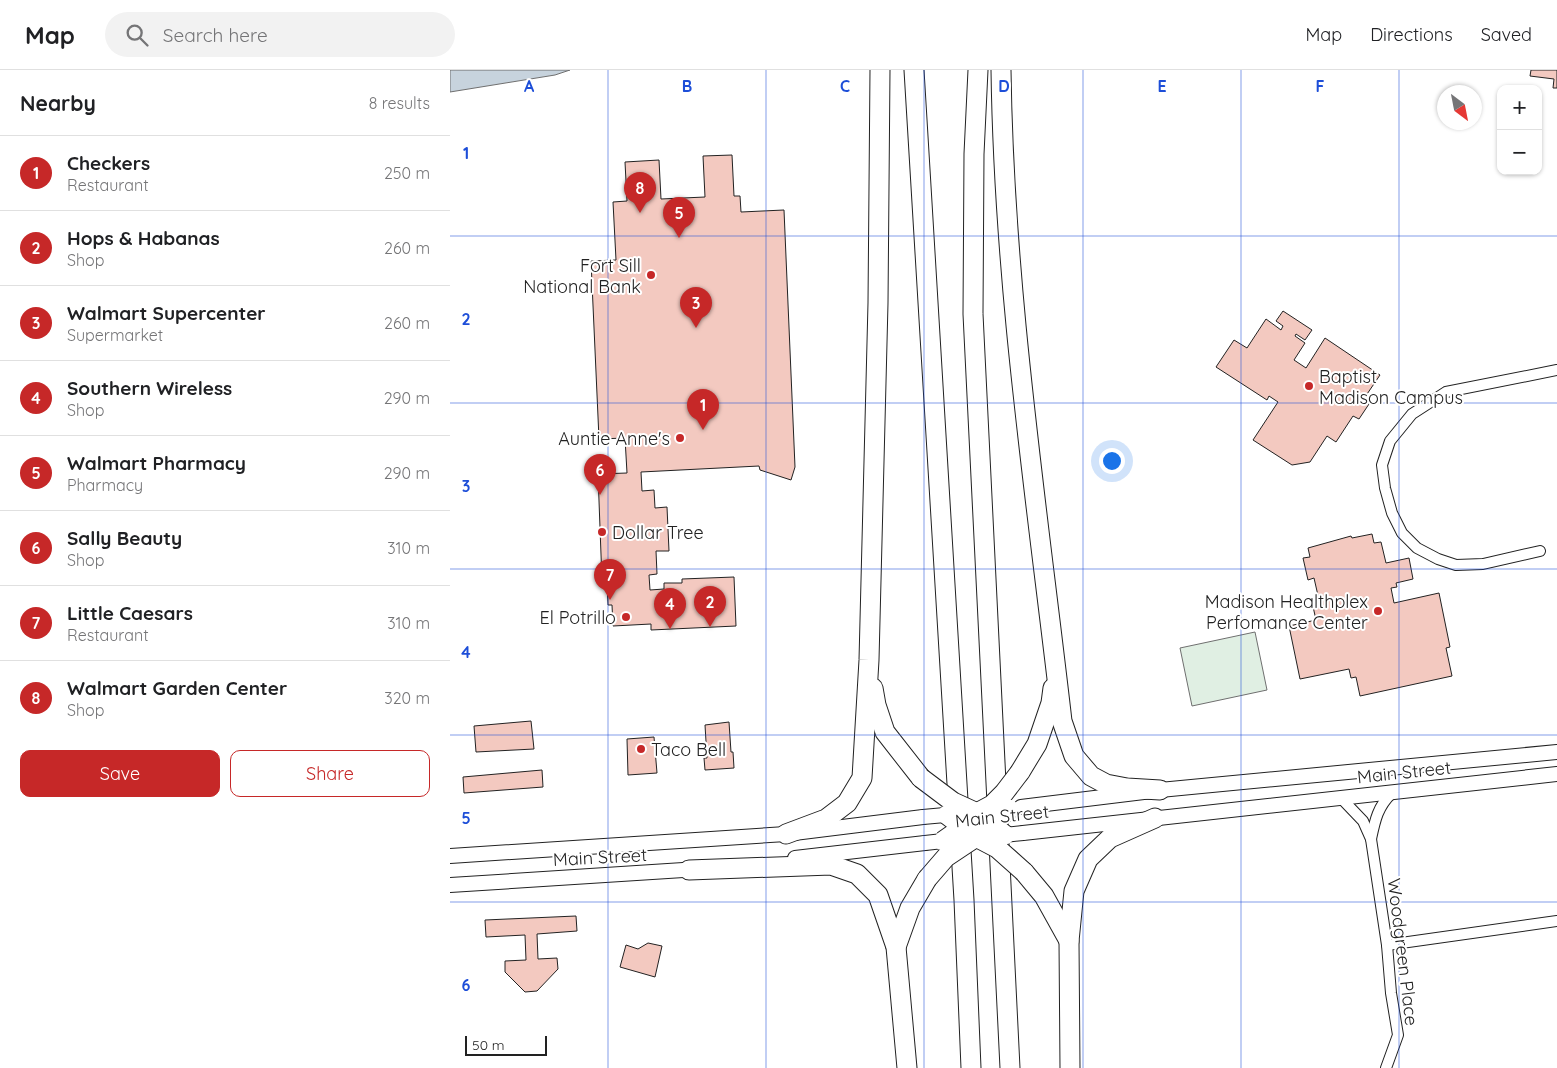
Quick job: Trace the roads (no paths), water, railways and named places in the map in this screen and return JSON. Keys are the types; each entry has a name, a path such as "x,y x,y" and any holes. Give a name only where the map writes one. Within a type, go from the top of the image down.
{"highway":[{"path":"786,834 826,819 833,814 847,803 862,778 869,660 878,304 880,70"},
{"path":"914,70 964,900 971,1068"},
{"path":"978,70 974,154 973,314 1010,1068"},
{"path":"1001,70 1007,227 1020,379 1062,721 1074,756 1091,776 1106,784 1127,788 1160,790"},
{"path":"869,660 876,705 886,732 921,778 953,802 1014,834"},
{"path":"896,947 910,908 927,878 946,856 984,819 992,805 1020,772 1037,744 1051,703 1056,669"},
{"path":"984,819 1015,808"},
{"path":"947,815 970,832 997,848 1024,872 1044,896 1069,941"},
{"path":"1070,1068 1069,941 1074,891 1088,859 1110,838 1155,818"},
{"path":"934,842 970,832"},
{"path":"689,870 831,865 857,874 878,895 896,947 907,1068"}],"main road":[{"name":"Main Street","path":"1015,808 1160,790 1557,752"},
{"name":"Main Street","path":"970,832 1014,834 1557,774"},
{"name":"Main Street","path":"450,856 786,834 947,815 984,819"},
{"name":"Main Street","path":"450,885 689,870 934,842"}],"street":[{"path":"1540,551 1484,564 1456,565 1438,559 1417,548 1402,533 1392,513 1382,465 1390,441 1412,414 1446,392 1557,370"},
{"name":"Woodgreen Place","path":"1371,839 1378,810 1392,792"},
{"name":"Woodgreen Place","path":"1341,798 1363,821 1371,839 1398,1035 1386,1068"},
{"path":"1387,945 1557,921"}],"place":[{"name":"Walmart Garden Center","path":"640,213"},
{"name":"Walmart Pharmacy","path":"679,238"},
{"name":"Fort Sill National Bank","path":"651,275"},
{"name":"Walmart Supercenter","path":"696,328"},
{"name":"Baptist Madison Campus","path":"1309,386"},
{"name":"Checkers","path":"703,430"},
{"name":"Auntie Anne's","path":"680,438"},
{"name":"Sally Beauty","path":"600,495"},
{"name":"Dollar Tree","path":"602,532"},
{"name":"Little Caesars","path":"610,600"},
{"name":"Madison Healthplex Perfomance Center","path":"1378,611"},
{"name":"El Potrillo","path":"626,617"},
{"name":"Hops & Habanas","path":"710,627"},
{"name":"Southern Wireless","path":"670,629"},
{"name":"Taco Bell","path":"641,749"}]}
